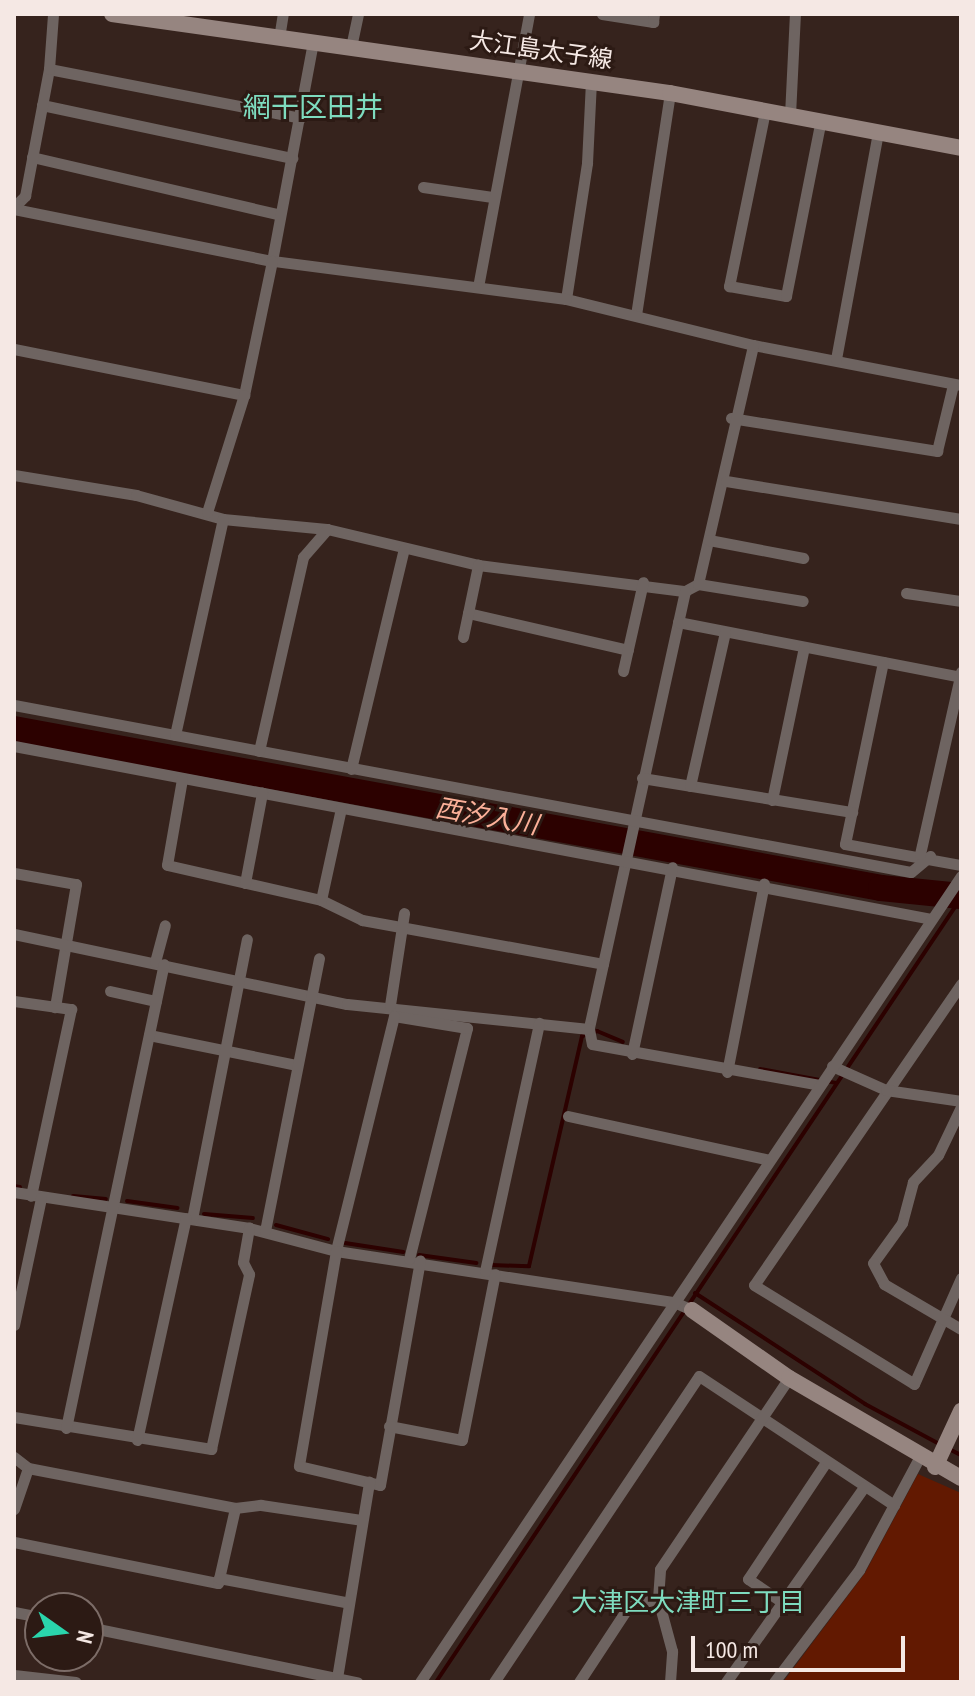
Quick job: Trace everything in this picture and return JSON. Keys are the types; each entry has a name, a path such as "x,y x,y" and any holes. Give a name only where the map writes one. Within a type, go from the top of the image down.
{"main road":[{"name":"大江島太子線","path":"112,14 670,93 961,148"},
{"path":"692,1310 789,1378 919,1458 961,1478"},
{"path":"935,1467 961,1411"}],"street":[{"path":"14,208 25,196 49,69 53,14"},
{"path":"279,38 283,14"},
{"path":"351,47 358,14"},
{"path":"478,287 492,197 529,14"},
{"path":"602,14 653,22 654,14"},
{"path":"790,115 795,14"},
{"path":"207,512 244,395 313,42"},
{"path":"49,69 300,118"},
{"path":"566,299 587,163 591,81"},
{"path":"636,315 670,93"},
{"path":"42,105 292,158"},
{"path":"765,111 729,286 786,296 821,120"},
{"path":"836,359 878,133"},
{"path":"32,157 277,214"},
{"path":"423,187 492,197"},
{"path":"14,208 272,261 566,299 753,345 957,385 937,451 731,418"},
{"path":"698,584 726,481 731,418 753,345"},
{"path":"14,349 244,395"},
{"path":"14,475 207,512 223,519 327,529 478,565 643,582 685,591 698,584 803,601"},
{"path":"726,481 961,519"},
{"path":"175,735 223,519"},
{"path":"259,751 303,557 327,529"},
{"path":"709,540 803,558"},
{"path":"351,769 404,549"},
{"path":"463,637 478,565"},
{"path":"623,671 643,582"},
{"path":"685,591 589,1029 592,1044 727,1072 819,1085"},
{"path":"906,593 961,601"},
{"path":"468,613 628,650"},
{"path":"14,705 634,825 911,872 925,855 961,675 678,622"},
{"path":"690,786 725,632"},
{"path":"772,800 804,647"},
{"path":"883,662 845,844 925,855 957,864 961,850"},
{"path":"14,746 764,884 931,919"},
{"path":"642,778 852,812"},
{"path":"182,779 167,865 321,900 362,920 603,964"},
{"path":"245,883 262,793"},
{"path":"321,900 341,808"},
{"path":"632,1054 672,867"},
{"path":"14,873 76,884 55,1007"},
{"path":"420,1682 961,876"},
{"path":"727,1072 764,884"},
{"path":"390,1005 404,913"},
{"path":"66,1428 156,1001 165,925"},
{"path":"14,934 66,942 311,996 589,1029"},
{"path":"137,1440 189,1218 247,939"},
{"path":"265,1231 319,958"},
{"path":"961,984 754,1285 914,1384 961,1278"},
{"path":"110,991 156,1001"},
{"path":"14,1001 71,1009 14,1325"},
{"path":"394,1016 467,1028 414,1260 380,1485 299,1466 336,1251 394,1016"},
{"path":"389,1426 462,1440 490,1272 539,1023"},
{"path":"149,1035 297,1065"},
{"path":"832,1066 848,1077 886,1090 961,1104 938,1155 913,1182 902,1223 873,1263 884,1284 961,1329"},
{"path":"568,1116 769,1160"},
{"path":"14,1192 249,1228 336,1251 414,1260 674,1302 692,1310"},
{"path":"14,1417 137,1440 211,1449 249,1274 243,1262 249,1228"},
{"path":"494,1682 699,1376 894,1505"},
{"path":"670,1682 672,1651 658,1599 660,1569 789,1378"},
{"path":"14,1457 28,1468 235,1508 261,1505 361,1520"},
{"path":"774,1682 859,1570 919,1458"},
{"path":"782,1602 748,1579 826,1462"},
{"path":"14,1509 28,1468"},
{"path":"337,1678 348,1632 345,1602 369,1482"},
{"path":"726,1682 864,1487"},
{"path":"14,1542 218,1583 235,1508"},
{"path":"219,1578 345,1602"},
{"path":"579,1682 629,1606 658,1599"},
{"path":"104,1630 357,1682"},
{"path":"14,1675 76,1682"}],"shaded area":[{"path":"918,1474 961,1493 961,1682 783,1682 865,1573"}],"waterway":[{"name":"西汐入川","path":"14,729 881,888 961,896"},
{"path":"436,1682 961,898"},
{"path":"491,1265 529,1266 582,1036 597,1031 623,1042"},
{"path":"760,1069 836,1083"},
{"path":"14,1186 20,1187"},
{"path":"73,1196 106,1199"},
{"path":"127,1201 178,1208"},
{"path":"204,1214 253,1218"},
{"path":"276,1225 328,1239"},
{"path":"345,1243 403,1252"},
{"path":"419,1255 476,1263"},
{"path":"695,1293 865,1404 941,1445"},
{"path":"949,1449 961,1455"}],"district":[{"name":"網干区田井","path":"313,107"},
{"name":"大津区大津町三丁目","path":"688,1602"}]}
